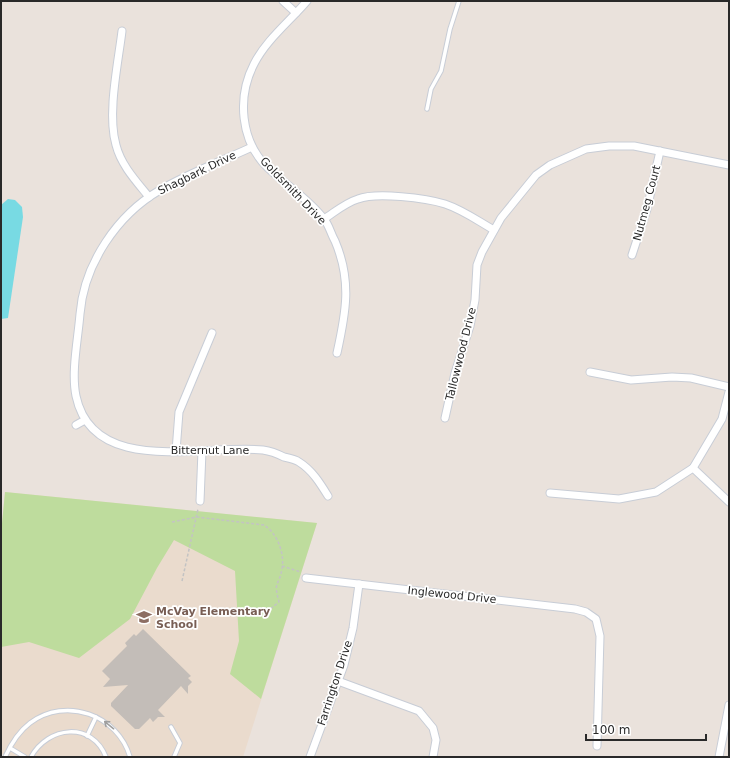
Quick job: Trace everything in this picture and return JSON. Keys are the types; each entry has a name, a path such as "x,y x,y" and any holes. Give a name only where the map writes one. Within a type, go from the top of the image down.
{"street":[{"path":"282,1 296,13"},
{"name":"Goldsmith Drive","path":"307,1 264,49 254,63 244,92 243,109 247,134 252,147 266,167 324,219 341,256 345,270 347,293 345,317 337,353"},
{"path":"122,31 113,112 113,129 116,146 123,162 148,197"},
{"name":"Tallowwood Drive","path":"445,418 455,373 470,326 475,300 477,265 494,230 519,194 536,175 550,164 565,157 586,149 609,146 634,146 729,165"},
{"name":"Shagbark Drive","path":"85,420 78,404 74,386 80,308 95,261 112,233 129,214 148,197 252,147"},
{"name":"Nutmeg Court","path":"632,255 647,209 660,151"},
{"path":"324,219 346,203 359,198 386,196 428,200 445,204 494,230"},
{"path":"176,451 179,412 212,333"},
{"path":"590,372 631,380 672,377 691,378 729,387"},
{"path":"550,493 619,499 656,492 693,468 722,418 729,392"},
{"path":"76,425 85,420"},
{"name":"Bitternut Lane","path":"85,420 101,437 115,445 139,450 264,450 298,461 316,476 328,496"},
{"path":"200,501 202,451"},
{"path":"693,468 729,502"},
{"name":"Inglewood Drive","path":"306,578 575,609 586,612 596,619 600,640 597,746"},
{"name":"Farrington Drive","path":"310,757 338,681 353,628 358,584"},
{"path":"338,681 419,711 433,728 436,740 433,757"},
{"path":"719,757 729,705"}],"lane":[{"path":"427,109 431,89 441,71 450,29 460,1"},
{"path":"5,757 23,728 40,716 51,712 72,710 96,717 110,726 124,741 130,757"},
{"path":"87,736 96,717"},
{"path":"172,727 180,743 174,757"},
{"path":"31,757 36,748 45,739 57,733 71,731 87,736 95,741 104,751 106,757"},
{"path":"10,748 25,757"}],"path":[{"path":"182,581 200,501"},
{"path":"172,522 197,517 264,525 271,529 277,540 282,566 275,588 279,602 269,610 245,612 237,608 230,607"},
{"path":"282,566 302,572 306,578"}],"shaded area":[{"name":"McVay Elementary School","path":"5,492 317,523 243,757 7,757 1,753 1,534"}],"green space":[{"path":"5,492 317,523 261,699 230,674 239,641 235,571 174,540 157,568 130,619 79,658 29,642 1,647 1,534"}],"water":[{"path":"8,199 15,200 22,207 23,217 8,318 1,319 1,205"}],"building":[{"path":"143,629 191,676 188,678 192,682 188,686 188,694 181,686 158,710 165,717 158,717 153,722 150,718 139,729 135,729 111,706 111,703 128,685 103,687 110,679 102,671 127,646 125,643 134,634 136,636"}],"place":[{"name":"McVay Elementary School","path":"144,617"}]}
